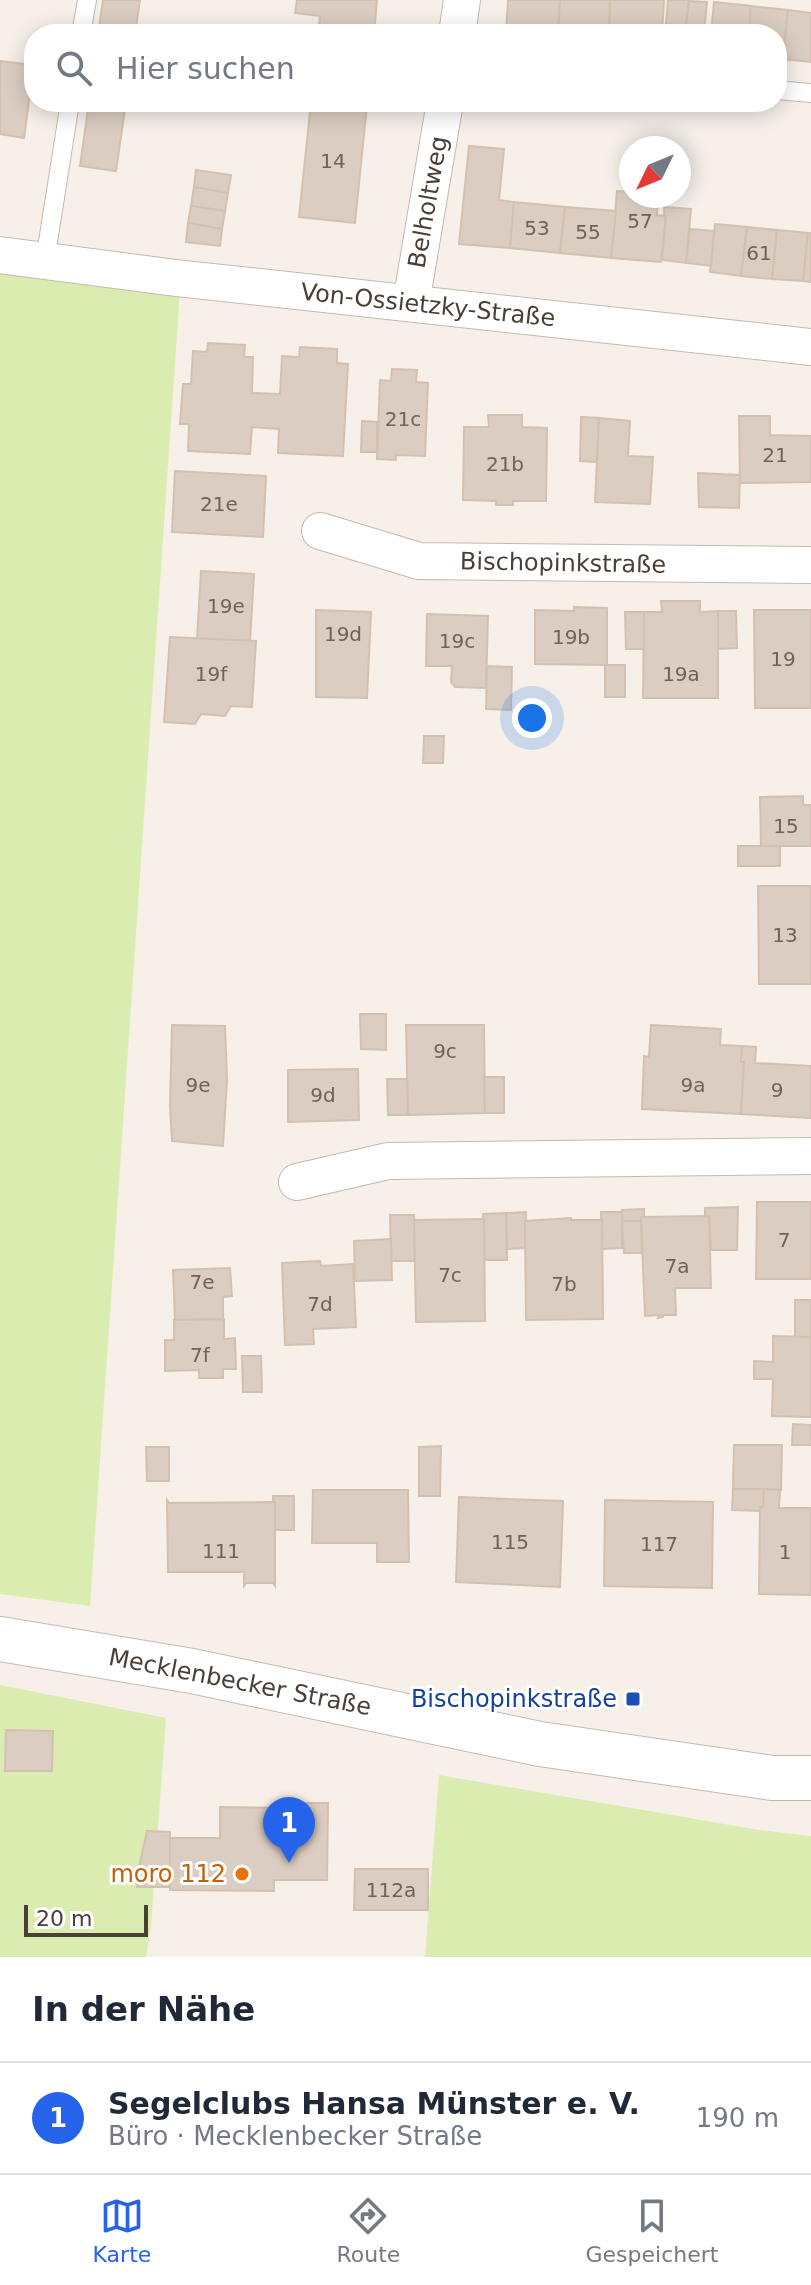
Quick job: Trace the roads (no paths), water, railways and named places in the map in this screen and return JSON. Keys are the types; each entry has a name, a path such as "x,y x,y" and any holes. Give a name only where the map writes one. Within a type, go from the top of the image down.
{"street":[{"path":"458,24 462,0"},
{"name":"Belholtweg","path":"411,303 443,112"},
{"name":"Von-Ossietzky-Straße","path":"0,255 811,347"},
{"name":"Bischopinkstraße","path":"320,531 419,561 811,565"},
{"path":"297,1182 388,1161 811,1156"},
{"name":"Mecklenbecker Straße","path":"0,1639 192,1671 540,1744 772,1778 811,1778"}],"lane":[{"path":"83,24 87,0"},
{"path":"787,91 811,93"},
{"path":"45,261 68,112"}],"place":[{"name":"Bischopinkstraße","path":"633,1699"},
{"name":"Segelclubs Hansa Münster e. V.","path":"289,1863"},
{"name":"moro 112","path":"242,1874"}]}
